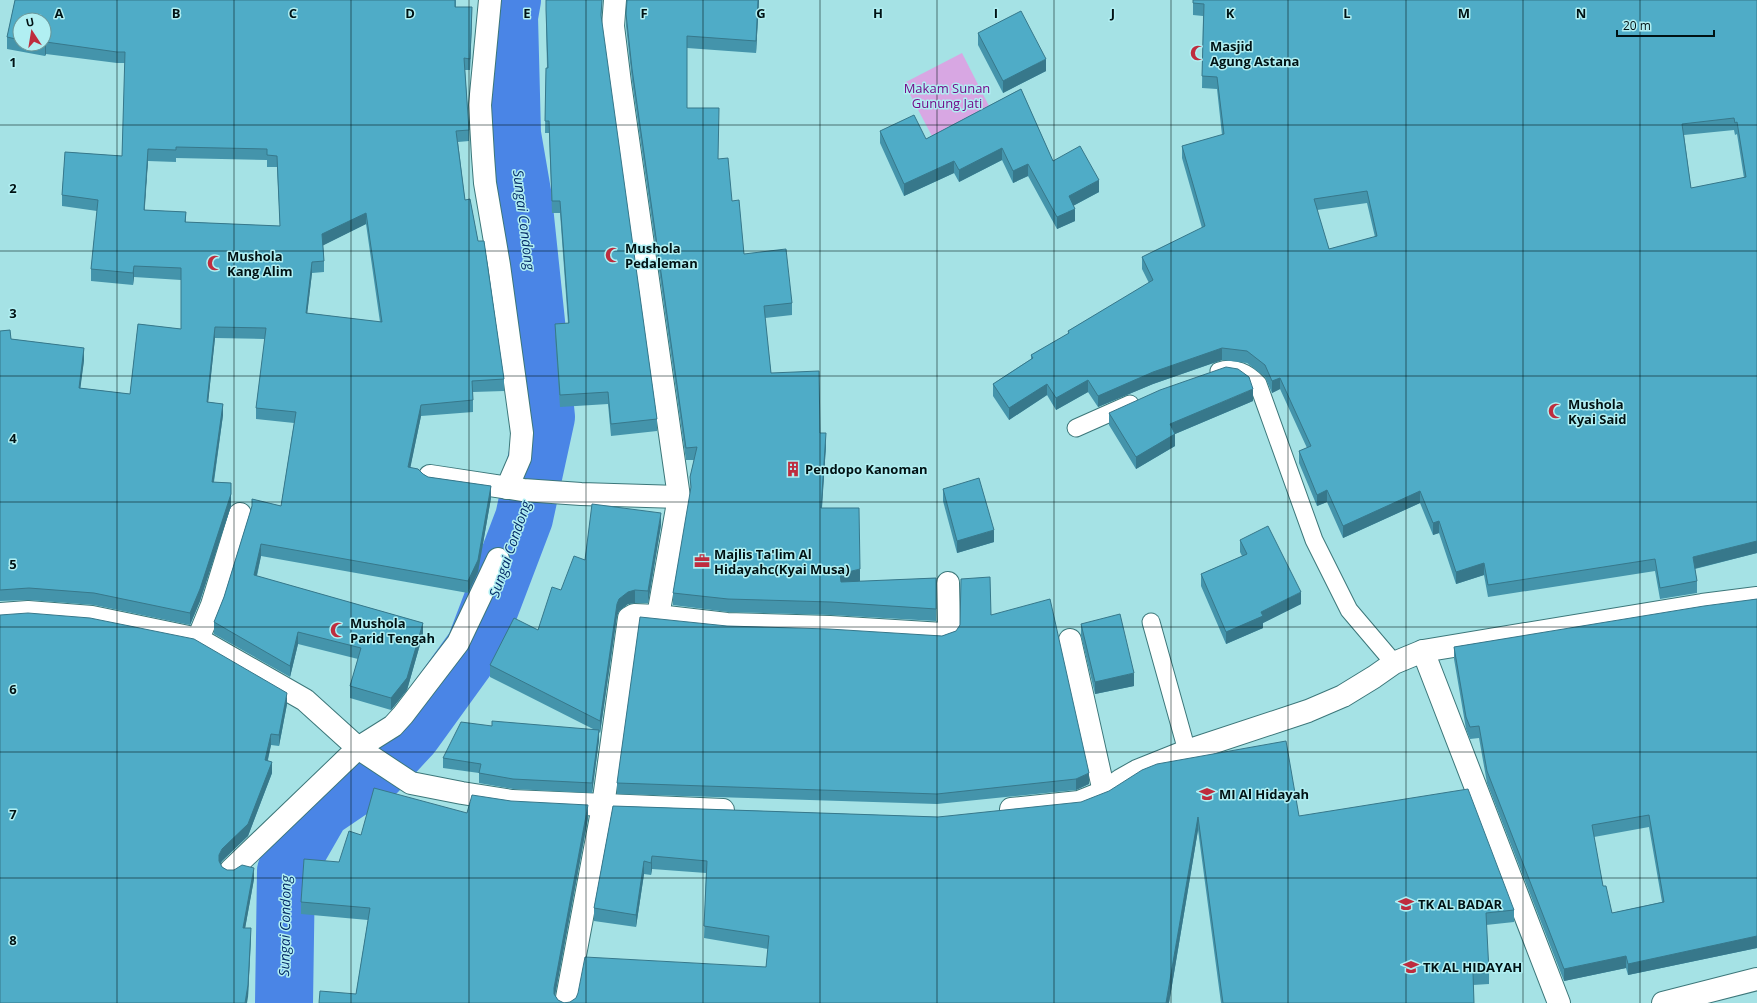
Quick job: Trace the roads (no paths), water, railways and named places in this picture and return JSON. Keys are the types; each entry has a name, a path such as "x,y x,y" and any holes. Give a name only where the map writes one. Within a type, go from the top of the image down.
{"street":[{"path":"490,0 480,105 485,183 499,264 522,433 515,489"},
{"path":"615,0 613,26 620,83 679,497 658,616"},
{"path":"430,476 515,489 581,494 679,497"},
{"path":"198,639 215,598 240,514"},
{"path":"231,870 403,715 458,643 498,559"},
{"path":"566,1003 603,806 629,618 634,615 658,616 727,624 830,627 943,634 948,633 949,628 948,583"},
{"path":"992,812 1079,802 1104,792 1137,771 1187,751 1308,711 1343,696 1394,663 1423,652 1702,605 1757,598"},
{"path":"0,614 28,612 92,616 198,639 305,700 363,752 411,783 512,801 746,811"},
{"path":"1070,640 1104,792"},
{"path":"1423,652 1559,1003"},
{"path":"1663,1003 1757,979"}],"lane":[{"path":"1204,376 1225,369 1242,372 1258,384 1314,540 1348,610 1394,663"},
{"path":"1076,428 1142,399"},
{"path":"1151,622 1187,751"}],"waterway":[{"name":"Sungai Condong","path":"284,1003 286,871 321,810 377,772 412,734 475,647 524,518 546,417 523,198 512,134 509,17 512,0"}],"place":[{"name":"Masjid Agung Astana","path":"1198,53"},
{"name":"Mushola Pedaleman","path":"613,255"},
{"name":"Mushola Kang Alim","path":"215,263"},
{"name":"Mushola Kyai Said","path":"1556,411"},
{"name":"Pendopo Kanoman","path":"793,469"},
{"name":"Majlis Ta'lim Al Hidayahc(Kyai Musa)","path":"702,561"},
{"name":"Mushola Parid Tengah","path":"338,630"},
{"name":"MI Al Hidayah","path":"1207,794"},
{"name":"TK AL BADAR","path":"1406,904"},
{"name":"TK AL HIDAYAH","path":"1411,967"}],"park label":[{"name":"Makam Sunan Gunung Jati","path":"947,96"}]}
